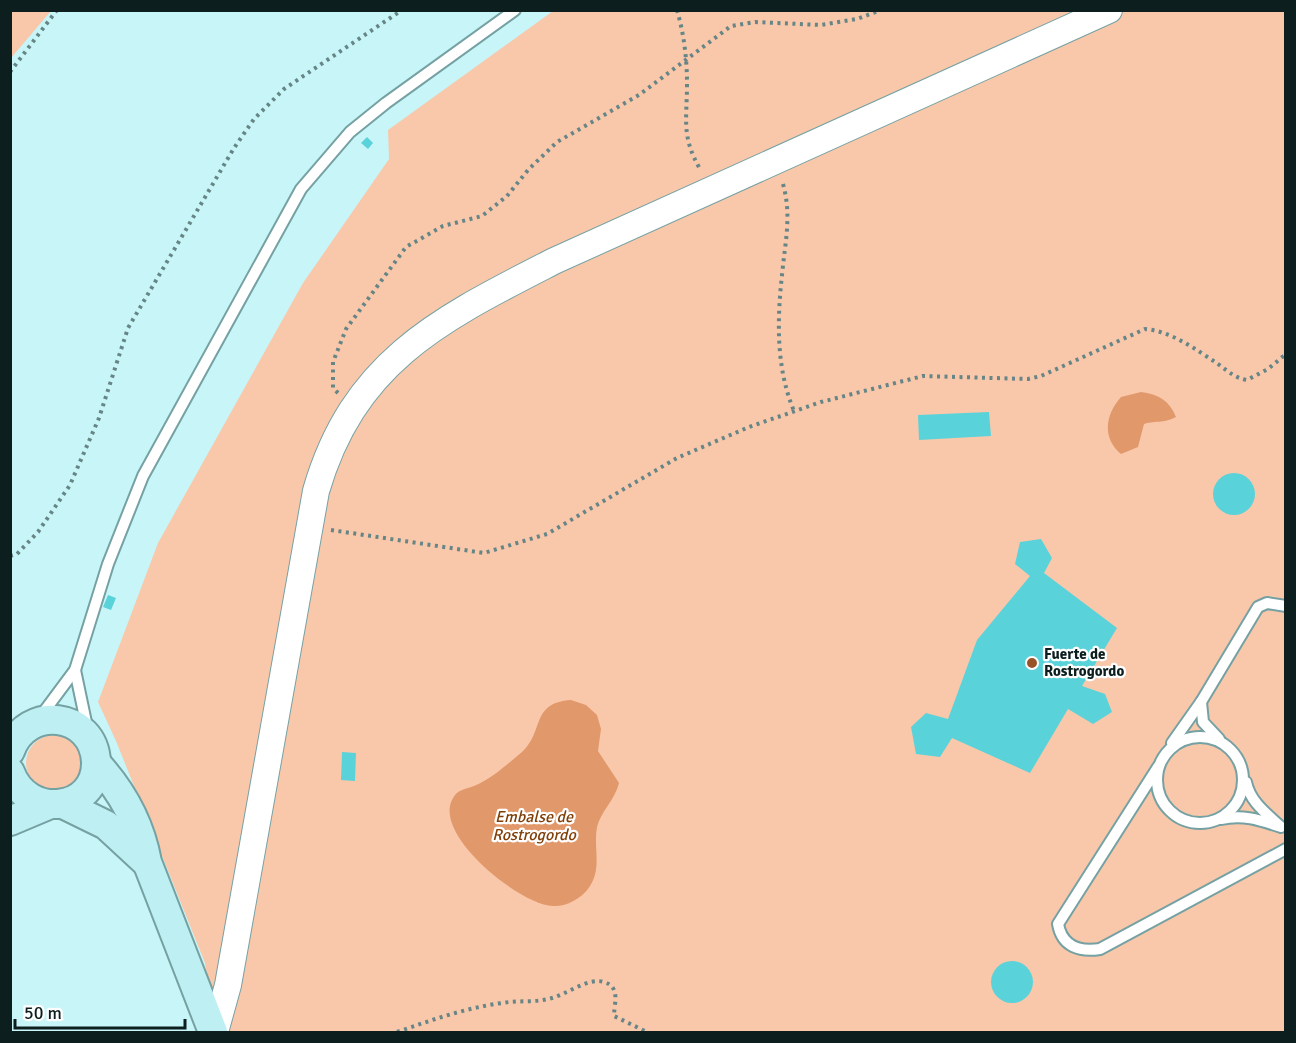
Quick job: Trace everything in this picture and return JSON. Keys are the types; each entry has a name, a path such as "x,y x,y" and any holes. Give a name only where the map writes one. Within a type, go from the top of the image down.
{"main road":[{"path":"10,751 17,736 36,722 64,720 82,731 93,752 124,797 143,840 147,862 214,1032"},
{"path":"10,821 85,790 91,781 93,752"},
{"path":"10,772 18,788 26,796 55,804 106,825 147,862"}],"street":[{"path":"214,1032 228,985 309,527 324,463 342,425 352,410 396,355 454,314 554,261 1109,10"}],"lane":[{"path":"36,722 64,689 75,670 108,564 143,476 301,189 350,132 386,103 515,10"},
{"path":"1286,606 1267,603 1258,607 1201,702 1167,751 1058,924 1060,936 1069,945 1084,951 1100,949 1286,849"},
{"path":"75,670 93,752"},
{"path":"1201,702 1203,722 1238,756 1248,792 1283,828"},
{"path":"1167,751 1179,741 1198,736 1221,741"},
{"path":"1158,768 1157,787 1163,803 1177,818 1198,824 1234,816 1253,818 1283,828"},
{"path":"1218,820 1235,807 1243,789 1244,773"}],"path":[{"path":"10,72 57,10"},
{"path":"10,556 17,554 38,532 70,485 99,418 129,328 228,158 254,119 284,89 402,10"},
{"path":"677,10 686,62 688,149 702,174 703,194"},
{"path":"352,410 333,388 333,362 346,329 406,247 443,226 482,216 507,196 528,170 557,142 639,95 686,62 731,26 755,22 821,25 857,19 881,10"},
{"path":"777,160 788,201 789,219 782,274 779,346 786,392 794,411"},
{"path":"309,527 484,553 546,534 677,458 821,402 924,376 1028,379 1041,376 1145,329 1159,330 1219,365 1236,378 1247,380 1268,369 1286,354"},
{"path":"398,1032 458,1011 505,1002 549,999 591,982 603,981 613,987 617,998 614,1016 647,1032"}],"shaded area":[{"path":"10,11 51,11 11,58"},
{"path":"553,11 1285,11 1285,1032 225,1032 212,1005 205,963 116,741 98,702 158,543 303,283 389,159 388,130"},
{"path":"54,735 65,737 74,743 80,752 82,763 80,774 74,783 65,789 54,791 43,789 34,783 28,774 26,763 28,752 34,743 43,737"}],"water":[{"path":"1141,392 1163,399 1176,417 1144,424 1138,447 1121,454 1108,434 1109,419 1121,397"},
{"name":"Embalse de Rostrogordo","path":"571,700 586,705 597,715 601,729 598,751 619,783 597,827 596,866 593,881 577,899 568,904 553,906 538,903 521,894 483,866 467,849 456,832 450,815 452,800 456,794 481,783 505,766 529,744 540,719 549,706"}],"building":[{"path":"367,137 373,143 368,149 361,143"},
{"path":"989,412 991,436 919,440 918,415"},
{"path":"1234,473 1249,479 1255,494 1249,509 1234,515 1219,509 1213,494 1219,479"},
{"name":"Fuerte de Rostrogordo","path":"1041,539 1052,558 1044,573 1117,628 1082,686 1105,694 1112,712 1093,724 1068,709 1030,773 952,738 940,757 916,754 911,727 926,713 948,719 977,640 1030,576 1015,564 1020,542"},
{"path":"108,595 116,598 111,610 103,607"},
{"path":"342,752 356,753 355,781 341,780"},
{"path":"1012,961 1027,967 1033,982 1027,997 1012,1003 997,997 991,982 997,967"}],"place":[{"name":"Fuerte de Rostrogordo","path":"1032,663"}]}
